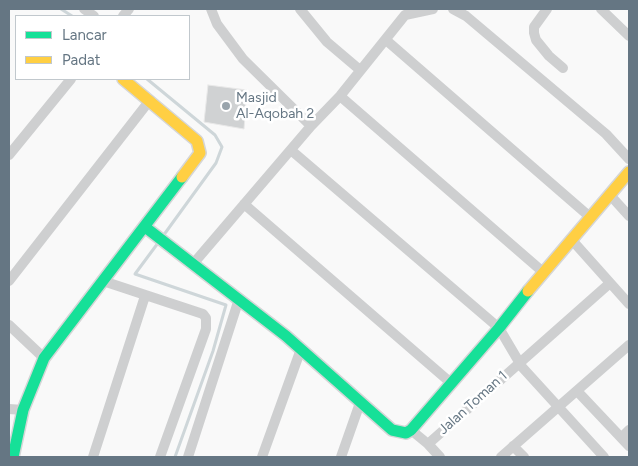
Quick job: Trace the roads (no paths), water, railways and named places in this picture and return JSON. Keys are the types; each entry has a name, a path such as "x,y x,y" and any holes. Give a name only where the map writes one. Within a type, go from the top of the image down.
{"street":[{"path":"211,9 217,24 243,59 311,126"},
{"path":"300,9 327,42 360,70"},
{"path":"194,264 244,204 292,151 311,126 340,96 386,40 402,12 433,9"},
{"path":"453,9 466,16 606,134 629,159"},
{"path":"547,9 534,27 536,40 563,68"},
{"path":"601,9 629,36"},
{"path":"386,40 590,218"},
{"path":"9,155 70,80"},
{"path":"13,457 23,410 44,358 104,281 149,230 200,153 197,141 184,128 124,80"},
{"path":"340,96 543,272"},
{"path":"9,281 150,100"},
{"path":"292,151 499,328 518,362 604,457"},
{"path":"149,230 301,349 392,430 406,433 411,430 499,328 543,272 629,172"},
{"path":"610,195 629,216"},
{"path":"244,204 452,383"},
{"path":"572,239 629,304"},
{"path":"104,281 203,314 207,323 160,457"},
{"name":"Jalan Toman 1","path":"428,444 518,362 610,283"},
{"path":"92,457 145,296"},
{"path":"188,457 239,299"},
{"path":"9,325 44,358"},
{"path":"501,457 578,392 629,345"},
{"path":"262,457 301,349"},
{"path":"578,392 626,434 629,446"},
{"path":"341,457 360,403"},
{"path":"9,409 23,410"},
{"path":"411,430 440,457"},
{"path":"514,446 524,457"}],"waterway":[{"path":"61,9 70,15"},
{"path":"148,80 215,135 222,147 216,163 163,236"},
{"path":"158,243 135,274 226,305 213,351 175,457"}],"place":[{"name":"Masjid Al-Aqobah 2","path":"226,106"}]}
